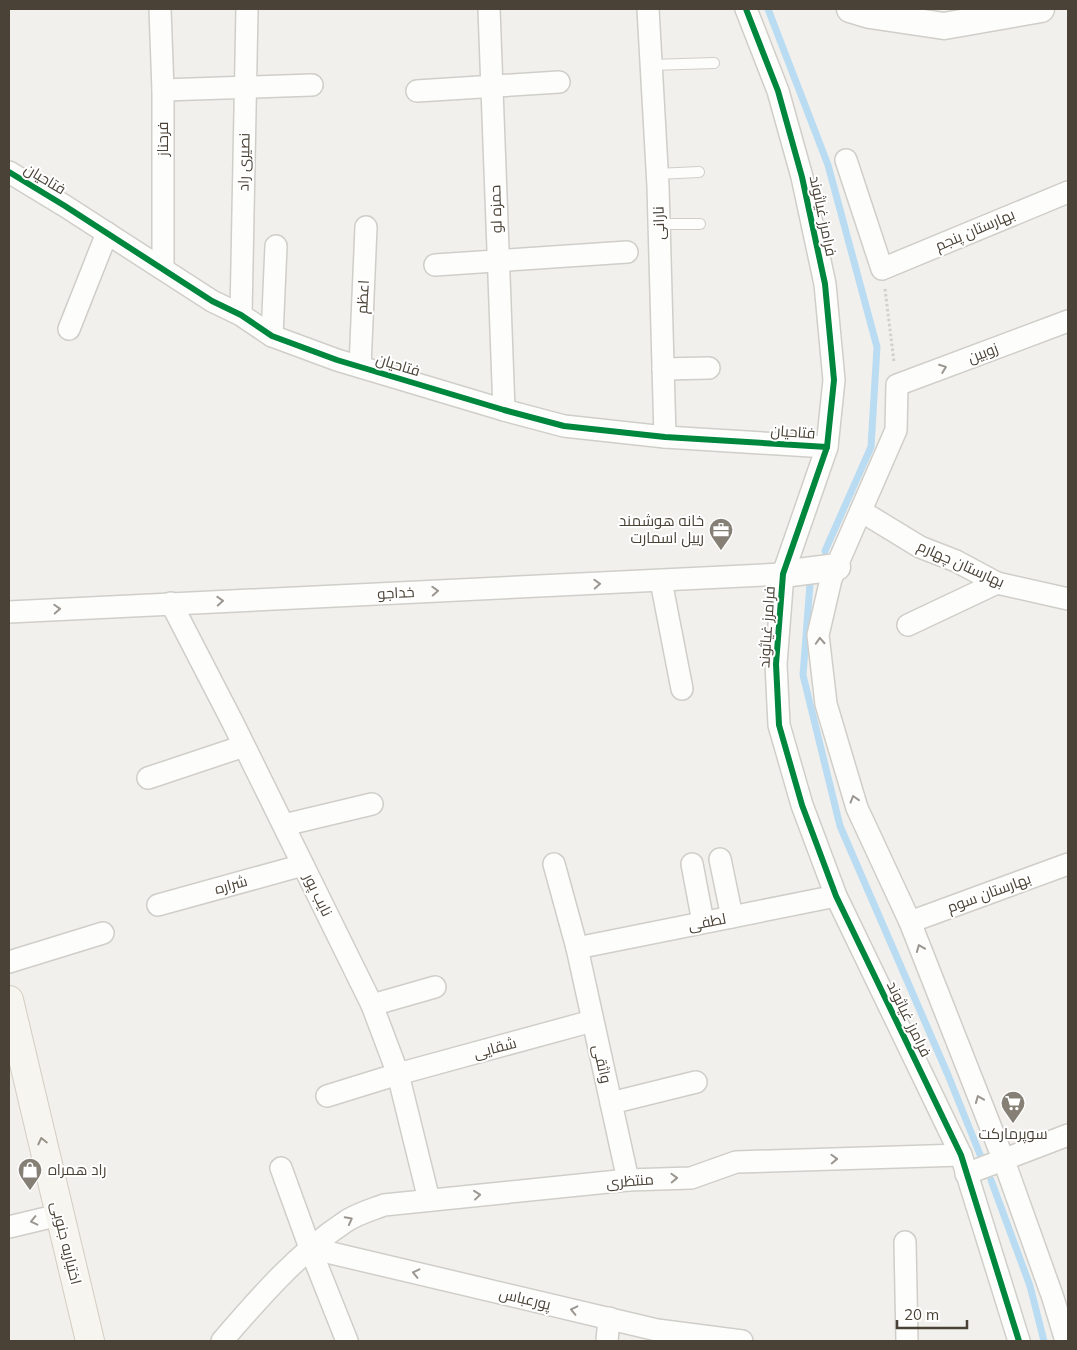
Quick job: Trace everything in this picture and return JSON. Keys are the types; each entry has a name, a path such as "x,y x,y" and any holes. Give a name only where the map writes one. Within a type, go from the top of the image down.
{"main road":[{"name":"اختیاریه جنوبی","path":"9,1000 90,1341"}],"street":[{"name":"فرحناز","path":"160,9 164,90 162,269"},
{"name":"نصیری راد","path":"241,315 246,9"},
{"name":"حمزه لو","path":"489,9 504,410"},
{"name":"نارانی","path":"648,9 659,224 665,437"},
{"name":"فرامرز غیاثوند","path":"746,9 778,91 802,177 825,284 834,380 827,447 783,574 776,664 779,725 802,805 836,896 963,1164 1018,1341"},
{"path":"850,9 870,16 944,26 1041,9"},
{"path":"417,92 492,85 559,82"},
{"path":"164,90 312,85"},
{"path":"846,160 882,269"},
{"name":"فتاحیان","path":"9,172 212,301 241,315 272,336 360,367 564,426 665,437 827,447"},
{"name":"بهارستان پنجم","path":"882,269 1068,192"},
{"name":"اعظم","path":"360,367 366,227"},
{"path":"69,329 107,233"},
{"path":"272,336 276,246"},
{"path":"435,265 627,252"},
{"name":"زوبین","path":"897,385 1068,321"},
{"path":"663,369 709,368"},
{"path":"897,385 896,430 830,579 818,635 826,704 857,808 910,922 1004,1161 1053,1298 1066,1341"},
{"name":"بهارستان چهارم","path":"861,511 920,547 956,561 997,583 1068,599"},
{"path":"783,574 837,566"},
{"name":"خداجو","path":"9,612 783,574"},
{"path":"661,581 682,690"},
{"path":"908,625 997,583"},
{"name":"نایب پور","path":"171,603 284,825 372,1005 398,1074 429,1200"},
{"path":"148,778 244,746"},
{"path":"284,825 372,804"},
{"path":"720,859 732,916"},
{"name":"واثقی","path":"554,864 577,948 628,1180"},
{"path":"692,864 703,922"},
{"name":"بهارستان سوم","path":"910,922 1068,864"},
{"name":"شراره","path":"158,906 303,866"},
{"name":"لطفی","path":"577,948 836,896"},
{"path":"9,962 103,933"},
{"path":"372,1005 435,987"},
{"name":"شقایی","path":"327,1096 398,1074 592,1021"},
{"path":"611,1103 696,1082"},
{"name":"منتظری","path":"222,1341 257,1300 310,1248 347,1220 384,1205 628,1180 691,1178 736,1162 963,1164 1004,1161 1068,1135"},
{"path":"281,1168 347,1341"},
{"path":"9,1227 59,1215"},
{"path":"905,1242 907,1341"},
{"name":"پورعباس","path":"310,1248 609,1318 657,1335 742,1341"},
{"path":"607,1341 609,1318"}],"lane":[{"path":"651,65 714,63"},
{"path":"657,174 698,172"},
{"path":"659,224 700,224"}],"path":[{"path":"882,269 897,385"}],"waterway":[{"path":"768,9 828,165 877,347 871,447 825,551"},
{"path":"810,584 803,675 840,826 948,1075 981,1157"},
{"path":"991,1180 1030,1286 1044,1341"}],"cycle path":[{"path":"746,9 778,91 802,177 825,284 834,380 827,447 783,574 776,664 779,725 802,805 836,896 961,1155 1019,1341"},
{"path":"9,172 212,301 241,315 272,336 337,360 564,426 665,437 827,447"}],"place":[{"name":"خانه هوشمند رییل اسمارت","path":"721,551"},
{"name":"سوپرمارکت","path":"1013,1124"},
{"name":"راد همراه","path":"30,1191"}]}
